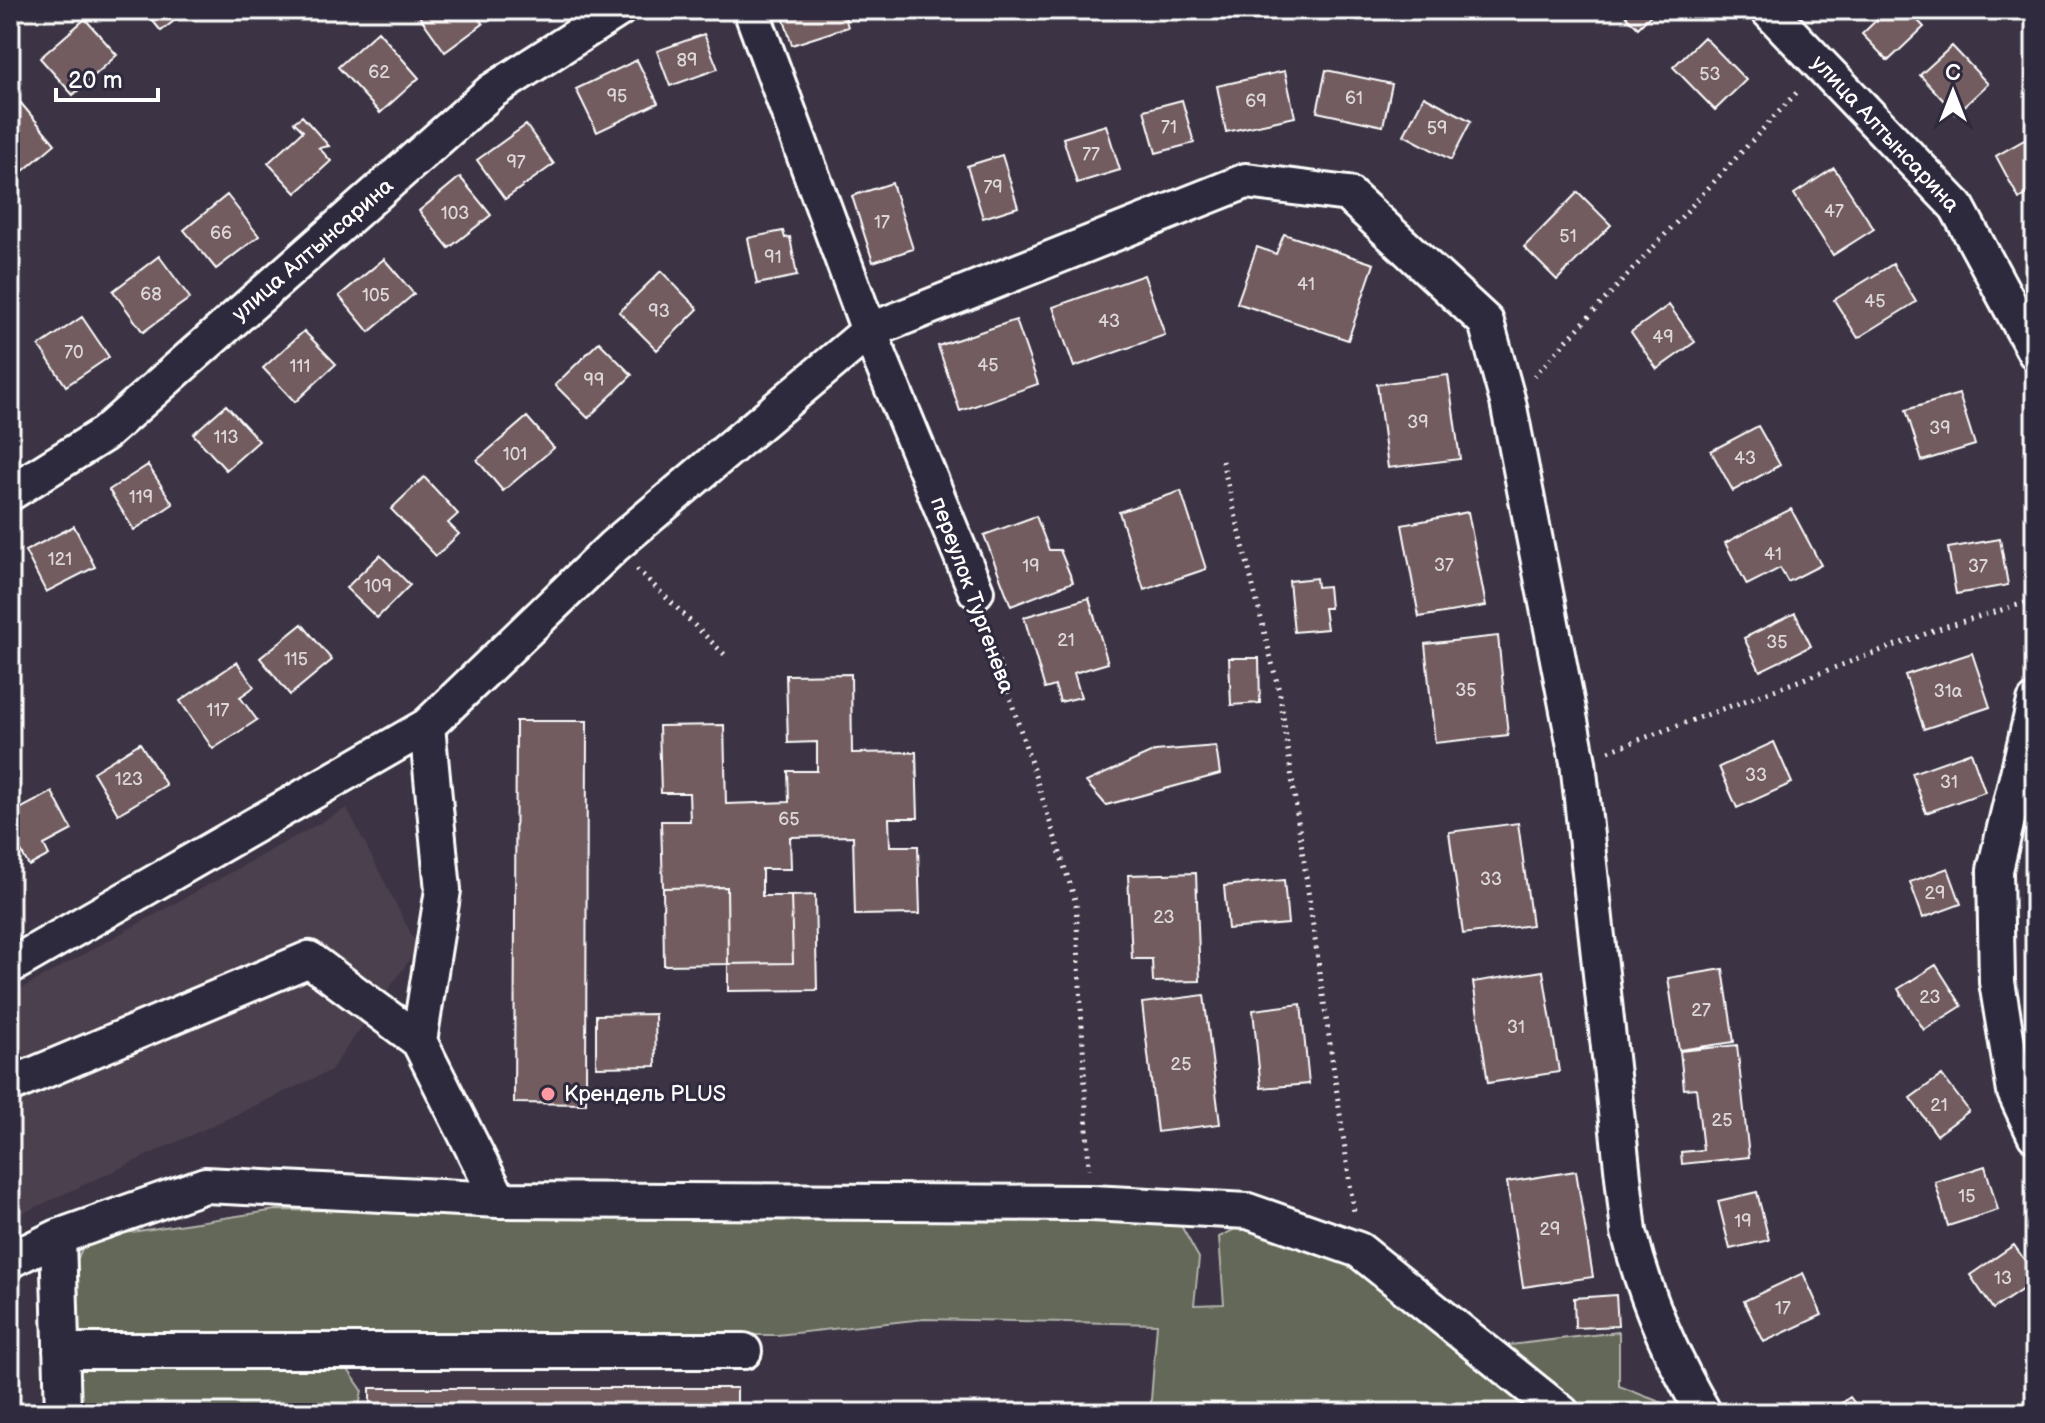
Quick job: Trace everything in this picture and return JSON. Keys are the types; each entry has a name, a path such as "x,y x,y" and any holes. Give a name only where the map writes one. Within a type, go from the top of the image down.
{"lane":[{"name":"улица Алтынсарина","path":"10,493 104,434 492,91 618,10"},
{"name":"переулок Тургенева","path":"751,10 869,331 976,591"},
{"name":"улица Алтынсарина","path":"1768,10 1957,207 2035,352"},
{"path":"10,966 427,726 614,546 869,331 1246,181 1348,194 1486,322 1508,402 1578,762 1629,1232 1642,1285 1661,1332 1704,1413"},
{"path":"2035,702 1995,870 1997,982 2015,1092 2035,1135"},
{"path":"419,1041 443,890 427,726"},
{"path":"10,1085 309,959 419,1041 499,1200"},
{"path":"10,1260 58,1237 205,1185 499,1200 1091,1203 1248,1211 1359,1250 1562,1413"},
{"path":"58,1237 63,1413"},
{"path":"61,1351 744,1351"}],"path":[{"path":"1508,402 1664,239 1821,65"},
{"path":"1222,461 1280,695 1359,1250"},
{"path":"614,546 726,656"},
{"name":"переулок Тургенева","path":"976,591 1076,903 1091,1203"},
{"path":"1578,762 1947,626 2035,600"}],"shaded area":[{"path":"347,808 418,948 330,1071 10,1219 10,995"}],"green space":[{"path":"276,1210 1175,1215 1199,1258 1194,1305 1224,1304 1219,1237 1245,1224 1337,1252 1562,1413 1150,1413 1157,1324 924,1319 777,1335 44,1338 86,1239"},
{"path":"1619,1332 1619,1386 1688,1413 1587,1413 1493,1347"},
{"path":"45,1344 335,1351 362,1390 358,1413 45,1413"}],"building":[{"path":"144,10 188,10 161,31"},
{"path":"415,10 472,10 483,24 445,52"},
{"path":"781,10 843,10 848,27 792,45"},
{"path":"1620,10 1656,10 1638,28"},
{"path":"1887,10 1908,10 1924,27 1888,61 1862,34"},
{"path":"85,19 117,55 73,95 40,58"},
{"path":"378,31 419,78 380,113 338,67"},
{"path":"704,34 718,69 670,86 657,51"},
{"path":"1704,37 1746,80 1715,110 1673,67"},
{"path":"1952,46 1988,84 1956,114 1920,75"},
{"path":"637,60 658,103 597,132 576,89"},
{"path":"1326,70 1392,84 1383,126 1317,112"},
{"path":"1285,71 1295,117 1226,132 1217,86"},
{"path":"10,90 55,144 23,171 10,155"},
{"path":"1424,96 1471,121 1451,160 1404,135"},
{"path":"1182,100 1194,143 1156,153 1144,110"},
{"path":"302,116 329,146 319,148 331,161 296,193 268,163 303,131 294,122"},
{"path":"526,125 554,164 505,199 477,160"},
{"path":"1106,125 1120,170 1077,183 1063,138"},
{"path":"2035,134 2035,190 2019,199 1996,156"},
{"path":"1002,155 1018,207 983,218 967,166"},
{"path":"1834,168 1874,229 1833,255 1794,194"},
{"path":"460,177 491,215 449,248 419,211"},
{"path":"892,183 913,249 873,262 852,196"},
{"path":"1578,192 1611,225 1557,280 1524,247"},
{"path":"227,195 259,236 216,269 184,230"},
{"path":"783,231 785,238 790,237 797,276 757,284 748,238"},
{"path":"1284,234 1374,264 1348,340 1237,303 1257,247 1276,254"},
{"path":"159,256 190,298 143,332 113,291"},
{"path":"384,259 414,294 369,332 339,296"},
{"path":"1893,264 1916,302 1858,338 1834,300"},
{"path":"661,271 698,309 657,350 619,312"},
{"path":"1144,275 1165,335 1074,367 1053,307"},
{"path":"1669,305 1695,342 1657,369 1631,332"},
{"path":"82,317 109,357 66,386 39,346"},
{"path":"1016,320 1038,384 960,411 938,346"},
{"path":"304,331 336,364 295,402 263,368"},
{"path":"599,342 632,375 588,418 555,385"},
{"path":"1448,375 1460,459 1388,468 1377,384"},
{"path":"1959,394 1975,445 1922,461 1906,410"},
{"path":"226,405 259,441 226,470 193,434"},
{"path":"527,417 554,448 503,491 477,460"},
{"path":"1758,426 1780,465 1733,491 1711,451"},
{"path":"148,465 173,504 134,530 109,490"},
{"path":"424,477 458,514 448,523 459,534 436,556 391,509"},
{"path":"1181,491 1206,569 1144,590 1119,512"},
{"path":"1791,509 1821,565 1788,582 1780,568 1747,585 1725,543"},
{"path":"1468,512 1486,606 1419,617 1402,525"},
{"path":"1036,516 1049,550 1060,550 1073,582 1011,606 984,535"},
{"path":"74,526 95,567 46,592 25,551"},
{"path":"2000,539 2008,585 1956,594 1948,548"},
{"path":"380,555 410,585 377,618 346,588"},
{"path":"1316,578 1317,587 1328,586 1330,608 1324,608 1327,629 1294,632 1289,581"},
{"path":"1089,598 1108,663 1074,673 1081,697 1060,702 1055,686 1045,689 1024,617"},
{"path":"1795,613 1811,646 1760,671 1744,638"},
{"path":"302,624 332,660 290,695 260,658"},
{"path":"1498,636 1508,735 1435,743 1425,644"},
{"path":"1972,653 1990,707 1924,729 1905,675"},
{"path":"1229,658 1259,658 1260,703 1231,705"},
{"path":"237,662 254,687 240,697 257,720 213,749 180,701"},
{"path":"851,674 852,753 916,752 918,818 889,818 890,846 918,846 920,914 855,915 853,836 790,837 791,869 762,869 762,896 791,896 793,963 728,964 727,887 663,888 661,821 690,821 689,793 661,793 659,726 724,725 726,804 789,802 788,771 817,771 817,742 788,743 786,675"},
{"path":"516,721 587,721 586,1104 514,1103"},
{"path":"1774,742 1792,783 1737,808 1719,767"},
{"path":"140,743 166,785 118,814 93,772"},
{"path":"1216,746 1220,774 1106,805 1086,782 1155,751"},
{"path":"1971,752 1985,792 1926,813 1912,773"},
{"path":"52,792 72,830 44,845 49,855 29,866 10,831 10,814"},
{"path":"1518,823 1532,925 1463,934 1449,832"},
{"path":"1948,868 1961,904 1923,918 1910,882"},
{"path":"1196,873 1200,981 1153,982 1152,959 1132,959 1128,875"},
{"path":"1284,880 1288,924 1228,929 1224,886"},
{"path":"727,887 728,964 664,965 663,888"},
{"path":"815,895 817,990 728,991 728,964 793,963 791,896"},
{"path":"1936,965 1962,1006 1924,1030 1898,989"},
{"path":"1723,969 1734,1042 1679,1050 1668,978"},
{"path":"1543,971 1559,1072 1488,1083 1473,982"},
{"path":"1204,995 1220,1124 1157,1132 1142,1003"},
{"path":"1301,1004 1309,1084 1261,1088 1253,1010"},
{"path":"655,1014 656,1066 596,1067 596,1015"},
{"path":"1737,1045 1749,1157 1682,1164 1681,1152 1703,1150 1696,1088 1684,1089 1680,1051"},
{"path":"1942,1075 1969,1111 1937,1135 1910,1098"},
{"path":"1985,1166 1998,1210 1948,1226 1935,1182"},
{"path":"1576,1171 1593,1277 1523,1287 1507,1182"},
{"path":"1757,1192 1769,1240 1730,1249 1718,1201"},
{"path":"2014,1245 2035,1275 2035,1281 1993,1309 1970,1275"},
{"path":"1803,1273 1822,1315 1764,1342 1744,1301"},
{"path":"1616,1295 1618,1326 1575,1328 1574,1298"},
{"path":"370,1388 737,1388 737,1413 370,1413"},
{"path":"1850,1397 1862,1413 1827,1413"}],"place":[{"name":"Крендель PLUS","path":"548,1094"}]}
